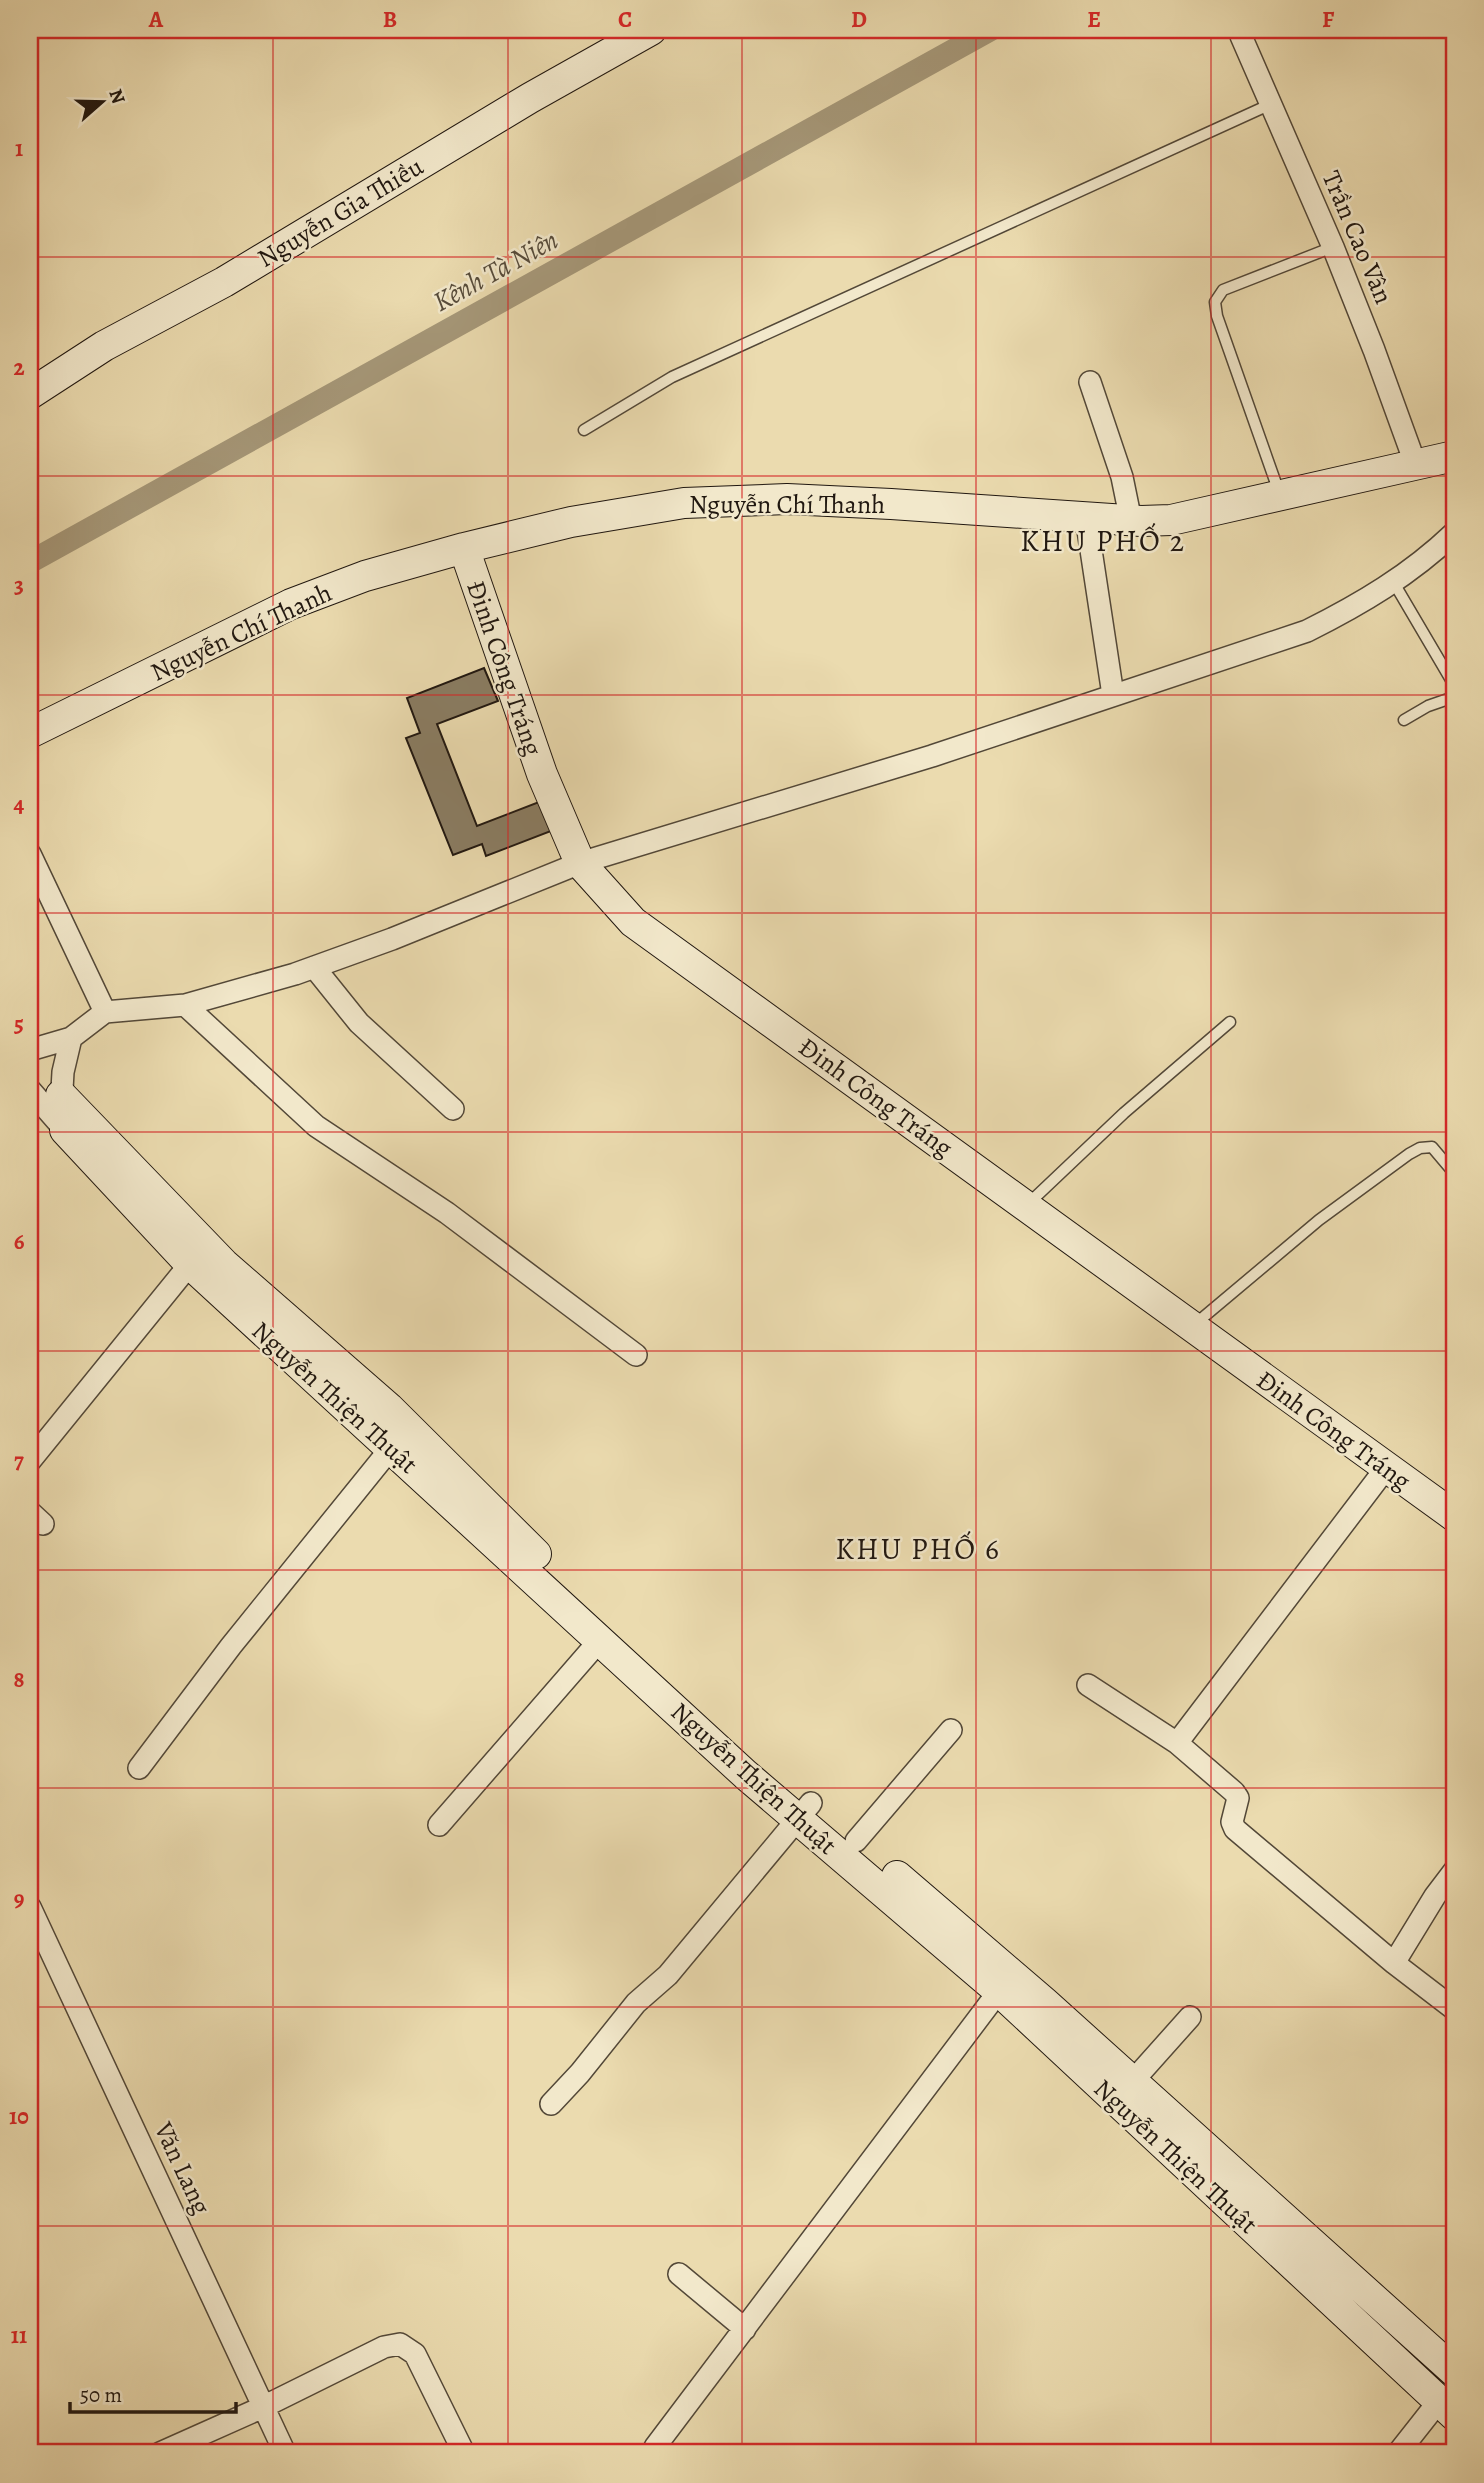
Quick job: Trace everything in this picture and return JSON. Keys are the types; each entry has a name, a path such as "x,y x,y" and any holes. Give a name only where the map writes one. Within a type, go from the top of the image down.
{"street":[{"name":"Nguyễn Gia Thiều","path":"30,394 104,346 224,282 530,98 651,30"},
{"name":"Trần Cao Vân","path":"1241,36 1333,247 1415,463"},
{"path":"1090,382 1122,477 1131,521"},
{"name":"Nguyễn Chí Thanh","path":"30,733 291,604 365,576 571,522 684,503 787,499 1131,521 1171,520 1454,456"},
{"path":"1086,517 1114,695"},
{"path":"30,1050 71,1038 105,1012 185,1005 314,967 392,939 580,863 932,755 1307,631 1394,583 1454,533"},
{"name":"Đinh Công Tráng","path":"464,548 542,774 580,863 633,922 1386,1468 1451,1508"},
{"path":"30,854 105,1012"},
{"path":"314,967 359,1023 453,1110"},
{"path":"185,1005 316,1126 447,1213 636,1355"},
{"path":"65,1130 61,1096 63,1072 71,1038"},
{"name":"Nguyễn Thiện Thuật","path":"30,1090 190,1264 391,1448 634,1651 1447,2408"},
{"name":"Nguyễn Thiện Thuật","path":"61,1096 224,1264 389,1408 600,1640 804,1811 856,1842 1045,2003 1454,2371"},
{"path":"30,1461 190,1264"},
{"path":"139,1768 231,1646 391,1448"},
{"path":"1177,1744 1386,1468"},
{"path":"439,1825 600,1640"},
{"path":"1088,1685 1177,1744 1234,1792 1238,1798 1232,1822 1235,1829 1394,1963 1454,2009"},
{"path":"856,1842 951,1730"},
{"path":"551,2104 580,2073 636,2003 668,1975 804,1811"},
{"path":"1394,1963 1435,1896 1454,1871"},
{"name":"Văn Lang","path":"30,1907 285,2453"},
{"path":"655,2453 655,2447 999,1991"},
{"path":"1132,2082 1190,2017"},
{"path":"679,2274 744,2329"},
{"path":"160,2453 263,2407 384,2347 400,2344 415,2354 464,2453"},
{"path":"1398,2453 1447,2408"}],"lane":[{"path":"584,430 672,377 1271,104"},
{"path":"1280,494 1217,316 1215,302 1223,290 1333,247"},
{"path":"1394,583 1454,685"},
{"path":"1404,720 1428,706 1454,697"},
{"path":"1026,1206 1124,1113 1230,1022"},
{"path":"1192,1327 1319,1220 1409,1154 1420,1148 1432,1147 1454,1173"}],"building":[{"path":"484,668 498,701 437,724 477,826 539,802 551,831 486,856 482,844 453,855 406,738 420,733 407,698"}],"waterway":[{"name":"Kênh Tà Niên","path":"30,562 990,30"}],"district":[{"name":"KHU PHỐ 2","path":"1103,541"},
{"name":"KHU PHỐ 6","path":"918,1549"}]}
